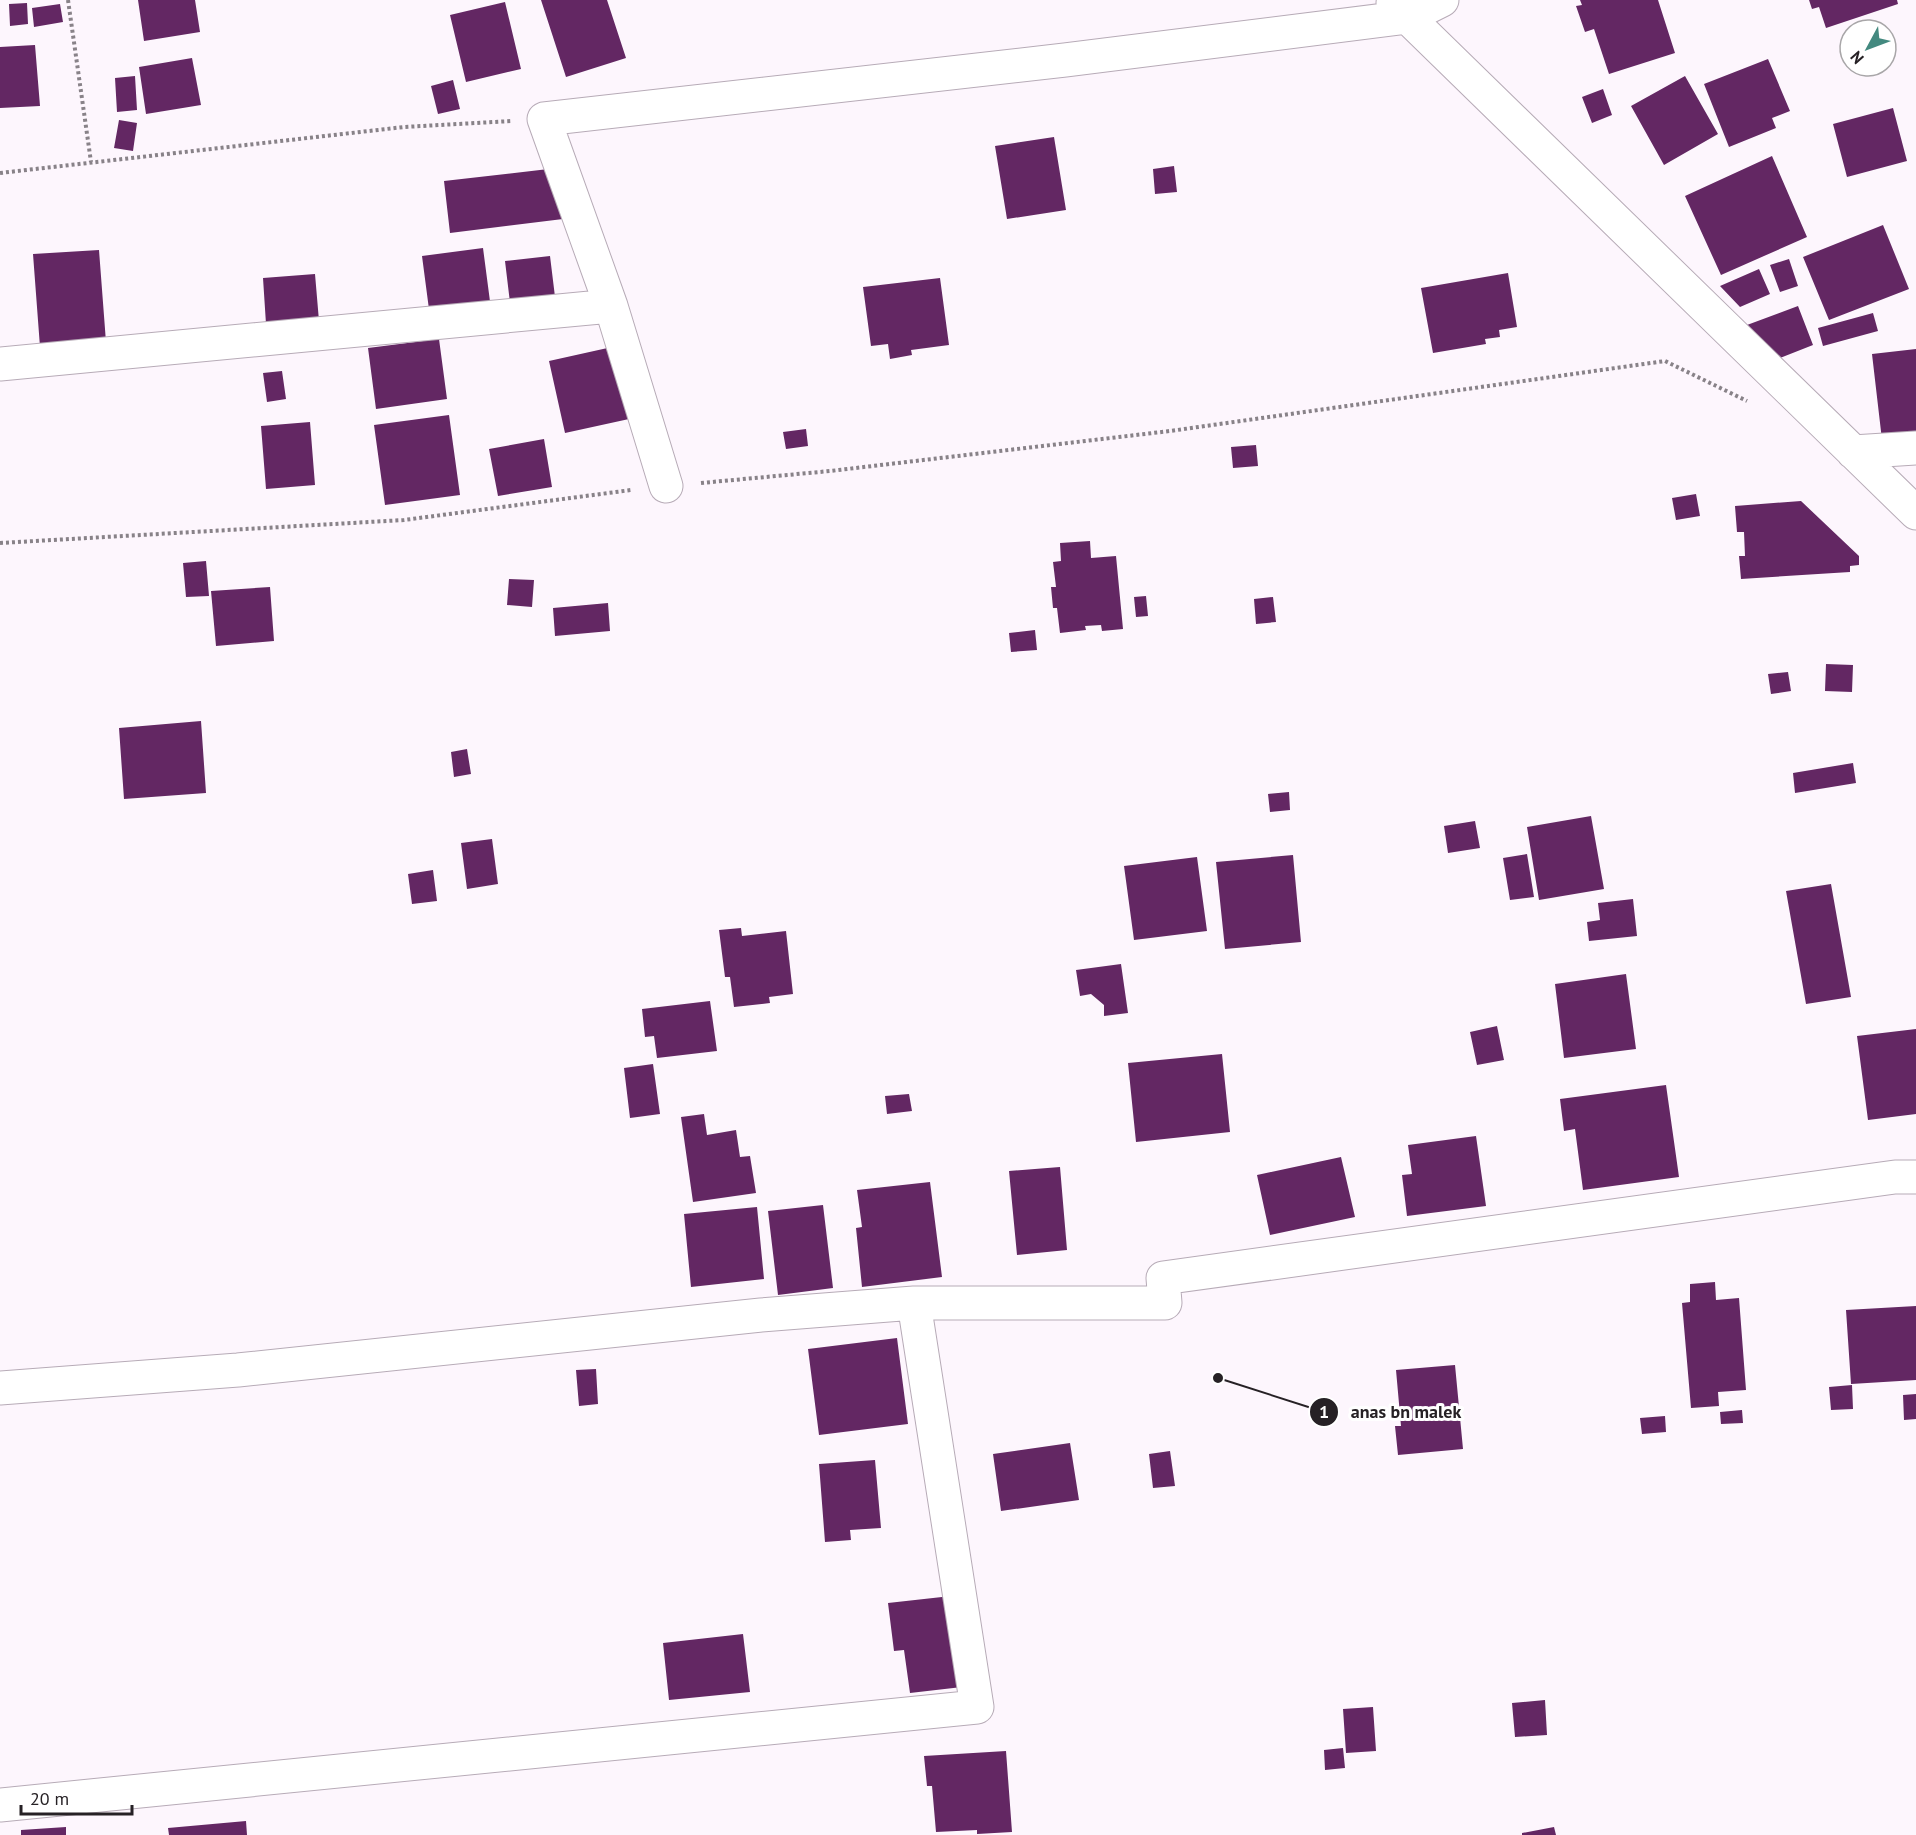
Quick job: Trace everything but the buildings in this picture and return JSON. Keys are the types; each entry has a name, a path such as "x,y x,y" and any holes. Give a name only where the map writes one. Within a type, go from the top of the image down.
{"street":[{"path":"666,486 610,306 544,119 1077,58 1399,9 1442,0"},
{"path":"1399,9 1916,513"},
{"path":"0,364 610,306"},
{"path":"1853,452 1916,448"},
{"path":"0,1388 238,1370 761,1315 914,1303 1165,1303 1163,1278 1916,1176"},
{"path":"0,1804 977,1707 914,1303"}],"path":[{"path":"68,0 91,162"},
{"path":"0,173 405,127 544,119"},
{"path":"0,543 404,520 666,486 830,471 1159,433 1665,361 1749,401"}],"place":[{"name":"anas bn malek","path":"1218,1378"}]}
